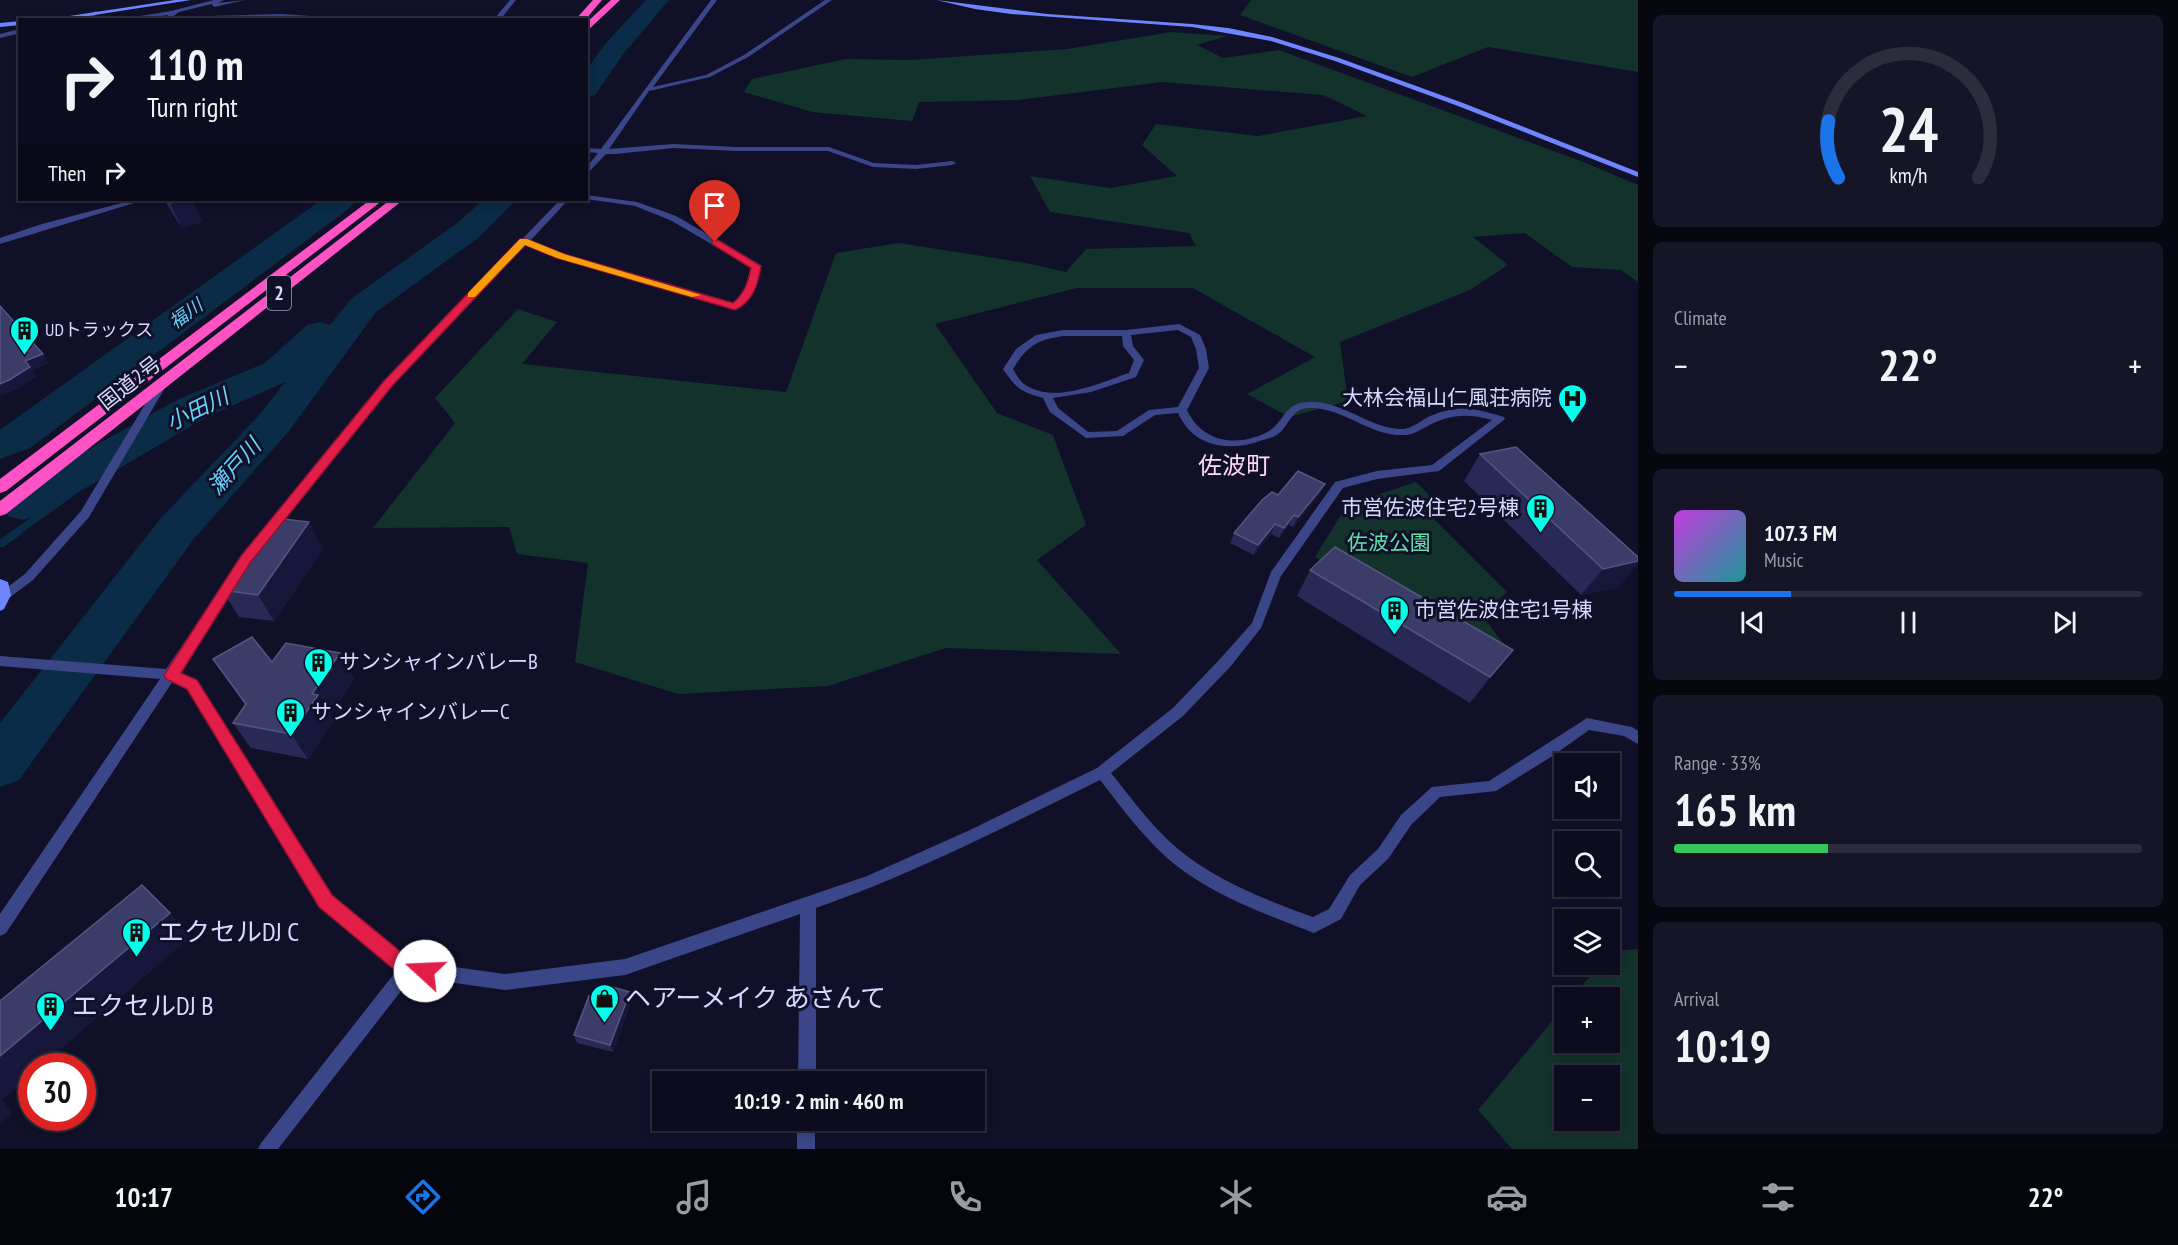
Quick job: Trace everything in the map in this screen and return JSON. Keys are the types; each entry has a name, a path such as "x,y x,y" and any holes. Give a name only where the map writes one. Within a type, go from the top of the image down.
{"highway":[{"path":"581,18 598,0"},
{"path":"588,27 616,0"},
{"name":"国道2号","path":"0,488 375,201"},
{"name":"国道2号","path":"0,510 396,201"}],"street":[{"path":"60,18 188,0"},
{"path":"169,18 172,12 220,0"},
{"path":"132,18 242,0"},
{"path":"498,18 513,0"},
{"path":"588,171 604,152 646,90 690,38 714,0"},
{"path":"646,90 708,76 746,56 829,0"},
{"path":"939,0 1014,14 1186,24 1264,36 1309,50 1505,122 1638,175"},
{"path":"83,18 96,13"},
{"path":"206,18 281,16 326,18"},
{"path":"0,25 18,23"},
{"path":"0,36 18,32"},
{"path":"591,150 604,152 673,146 829,149 873,165 915,167 952,163"},
{"path":"523,241 561,256 735,306 747,296 754,281 756,266 673,218 637,204 588,197"},
{"path":"0,241 136,201"},
{"path":"261,541 388,384 563,201"},
{"path":"1126,333 1128,346 1139,360 1133,375 1078,392 1047,396 1020,385 1008,369 1019,351 1039,337 1063,333 1126,333 1179,327 1195,335 1201,349 1204,368 1182,410"},
{"path":"2,594 29,577 86,514 161,386"},
{"path":"1047,396 1053,410 1086,435 1119,434 1153,412 1182,410"},
{"path":"0,661 166,674 192,685 326,901 408,969 505,982 625,967 870,882 975,835 1102,772 1178,712 1225,663 1257,625 1275,575 1339,484 1377,475 1435,468 1500,419 1466,409 1439,416 1407,432 1376,427 1337,411 1310,404 1288,413 1274,432 1235,445 1208,441 1189,425 1182,410"},
{"path":"0,928 166,674 239,569"},
{"path":"1102,772 1145,826 1185,863 1248,900 1314,925 1335,914 1355,880 1383,854 1406,820 1437,791 1491,787 1587,724 1627,731 1638,738"},
{"path":"807,1071 808,902"},
{"path":"267,1149 408,969"},
{"path":"806,1131 806,1149"}],"green space":[{"path":"1251,0 1638,0 1638,72 1488,47 1412,77 1240,15"},
{"path":"1171,32 1227,36 1197,45 1223,58 1279,50 1581,161 1638,185 1638,282 1621,270 1572,267 1525,233 1473,237 1508,265 1470,290 1340,342 1348,401 1289,417 1247,394 1315,357 1193,288 1077,288 935,324 997,413 1053,435 1086,525 1037,560 1121,654 946,648 828,686 678,694 575,662 588,563 517,554 509,527 373,528 455,423 435,398 518,309 557,322 522,364 786,392 836,253 899,243 1026,263 1066,272 1086,249 1196,246 1189,233 1050,212 1030,176 1110,188 1177,176 1142,145 1156,124 1258,136 1367,116 1323,95 1162,82 1018,100 919,102 912,121 812,112 744,92 752,79 846,59 910,60 1067,49"},
{"name":"佐波公園","path":"1416,482 1434,500 1424,509 1507,592 1482,616 1510,652 1490,659 1315,557 1347,505"},
{"path":"1638,949 1638,1149 1512,1149 1478,1110 1554,1019 1554,1053 1620,1053 1620,987 1581,987 1591,975 1620,975 1620,950"}],"building":[{"name":"UDトラックス","path":"0,306 43,354 25,361 30,367 0,384"},
{"path":"1516,447 1638,557 1638,561 1603,569 1480,454"},
{"path":"1298,471 1325,484 1298,517 1294,515 1284,528 1275,524 1258,545 1234,533 1262,500 1272,492 1278,495"},
{"path":"276,518 309,522 258,595 222,590"},
{"path":"1335,547 1513,650 1490,677 1310,570"},
{"path":"252,637 272,662 286,643 340,653 312,694 318,695 291,734 233,723 246,704 213,659"},
{"path":"142,885 170,913 0,1056 0,1001"},
{"name":"ヘアーメイク あさんて","path":"605,985 630,992 610,1045 574,1035 589,996 600,999"}],"waterway":[{"name":"瀬戸川","path":"588,86 615,48 658,0"},
{"name":"福川","path":"0,446 16,439 339,201"},
{"name":"瀬戸川","path":"0,764 177,529 275,422 364,305 467,231 500,201"},
{"name":"小田川","path":"23,505 191,409 278,371 320,333"},
{"path":"17,532 175,419"},
{"path":"2,543 19,531"}],"slow traffic":[{"path":"472,295 523,241 561,256 696,295"}],"place":[{"name":"UDトラックス","path":"24,356"},
{"name":"大林会福山仁風荘病院","path":"1573,424"},
{"name":"市営佐波住宅2号棟","path":"1540,534"},
{"name":"市営佐波住宅1号棟","path":"1394,636"},
{"name":"サンシャインバレーB","path":"318,688"},
{"name":"サンシャインバレーC","path":"290,738"},
{"name":"エクセルDJ C","path":"137,958"},
{"name":"ヘアーメイク あさんて","path":"604,1024"},
{"name":"エクセルDJ B","path":"51,1032"}],"district":[{"name":"佐波町","path":"1234,466"}],"route":[{"path":"425,971 408,969 326,901 192,685 172,675 246,559 388,384 523,241 561,256 735,306 747,296 754,281 756,266 715,242"}]}
